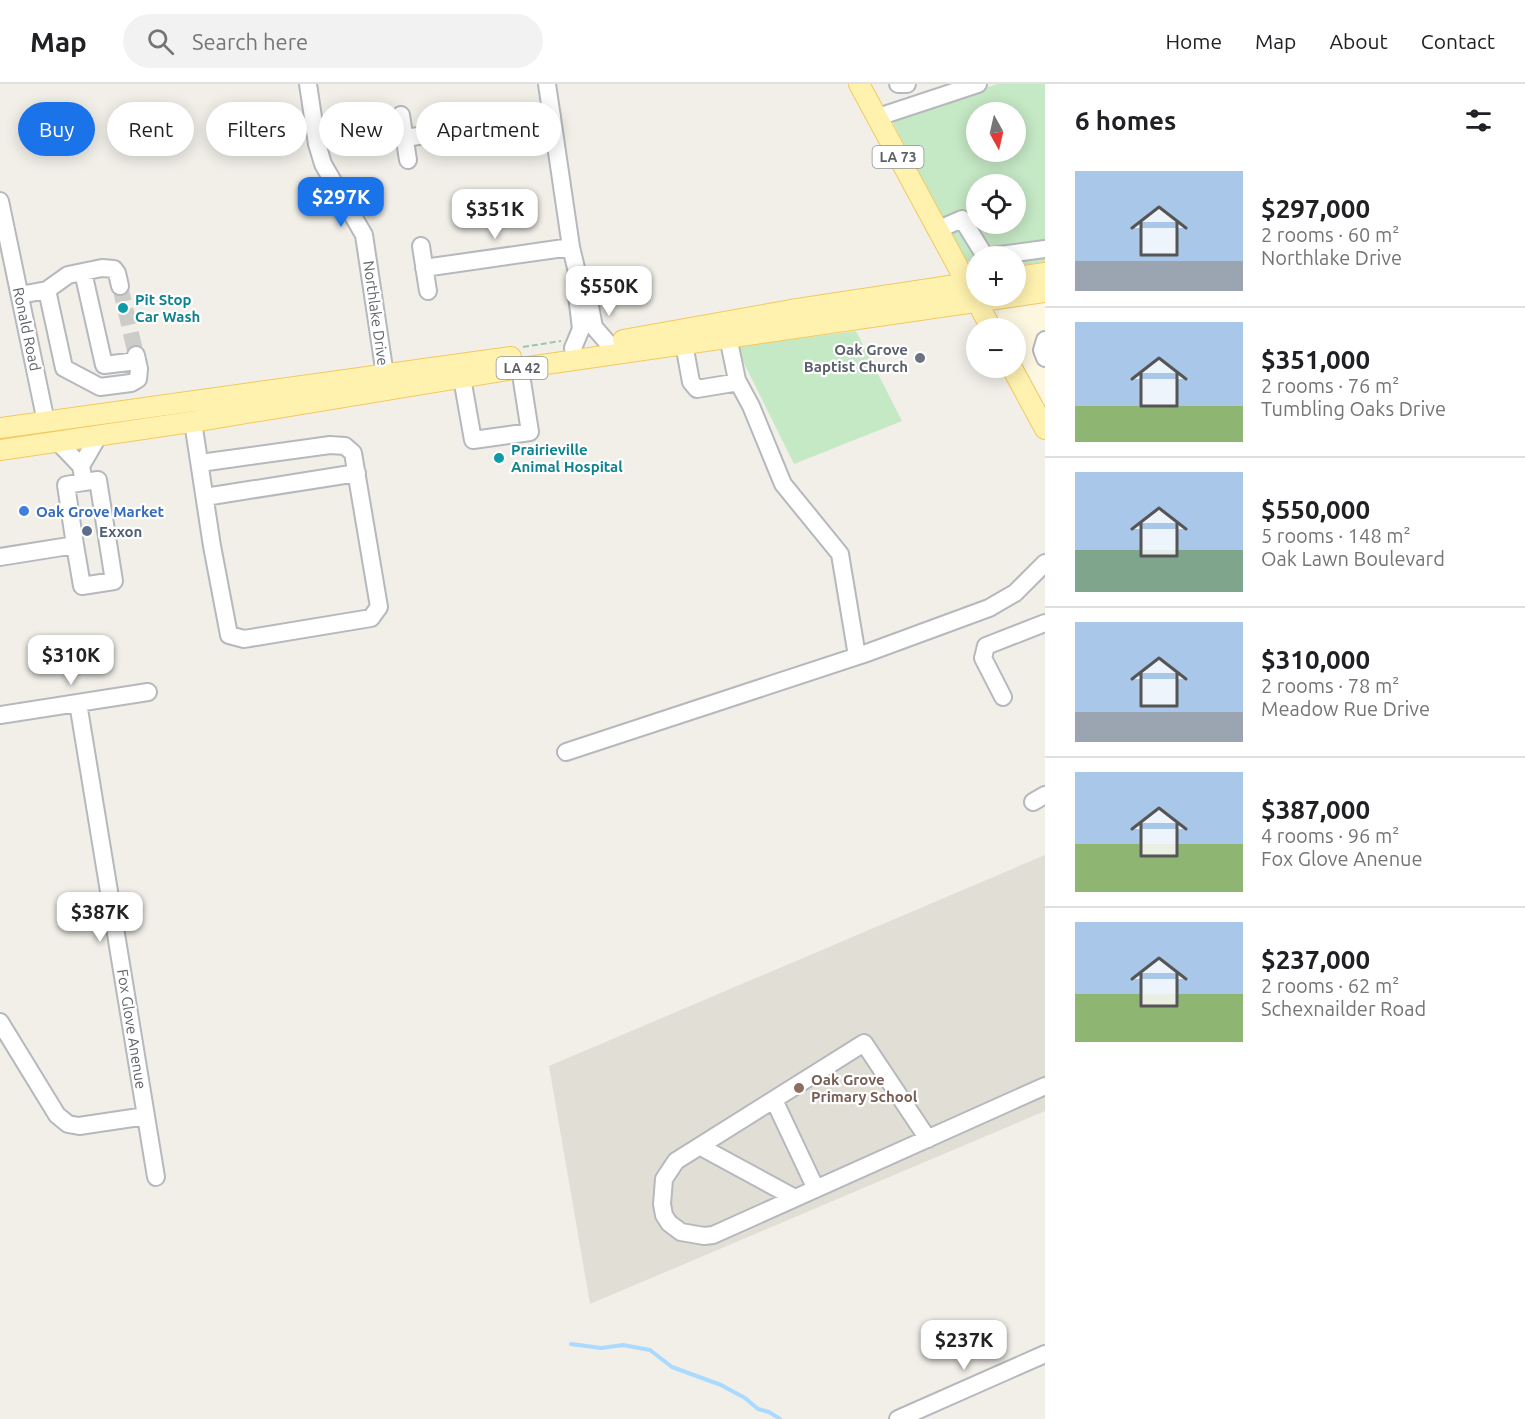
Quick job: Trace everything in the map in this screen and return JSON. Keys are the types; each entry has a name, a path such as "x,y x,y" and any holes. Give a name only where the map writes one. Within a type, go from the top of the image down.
{"main road":[{"name":"LA 73","path":"859,84 937,230 966,276"},
{"path":"1026,276 1045,273"},
{"name":"LA 42","path":"0,428 186,400 573,348 780,312 966,290"},
{"name":"LA 42","path":"0,450 193,422 728,337 966,291"},
{"name":"LA 42","path":"1026,291 1045,292"},
{"path":"1017,378 1045,429"},
{"path":"0,439 38,434 43,431 46,422"}],"street":[{"name":"Northlake Drive","path":"308,84 317,144 323,164 364,235 385,375"},
{"path":"547,84 550,102"},
{"path":"898,84 906,84"},
{"path":"878,117 958,87 978,84"},
{"path":"404,132 408,160"},
{"path":"405,138 416,136"},
{"path":"558,156 571,247 580,285 587,292 586,320 573,348"},
{"name":"Ronald Road","path":"0,201 46,422"},
{"path":"937,230 962,219 979,246"},
{"path":"421,246 428,291"},
{"path":"424,268 571,247"},
{"path":"1026,252 1045,249"},
{"path":"20,295 47,290 68,275 102,268 114,269 120,286"},
{"path":"47,290 64,368 100,387 135,382 140,374 136,358 104,365 83,272"},
{"path":"586,320 607,342"},
{"path":"728,337 737,380 752,406 783,484 840,554 857,657"},
{"path":"1045,340 1042,350 1045,358"},
{"path":"684,344 694,387 697,389 733,383 737,380"},
{"path":"462,378 473,440 530,432 520,369"},
{"path":"193,422 229,635 244,639 371,618 375,614 379,607 354,453 345,446 330,445 200,463"},
{"path":"57,441 82,474 98,480 114,581 82,586 66,485 82,474 99,435"},
{"path":"205,497 357,473"},
{"path":"0,557 75,545"},
{"path":"566,752 857,657 989,608 1016,593 1045,563"},
{"path":"1003,697 983,658 986,646 1045,623"},
{"path":"0,715 148,692"},
{"name":"Fox Glove Anenue","path":"78,703 156,1177"},
{"path":"0,1022 57,1115 68,1124 79,1126 146,1116"},
{"path":"928,1139 864,1043 676,1161 663,1179 664,1215 669,1223 681,1232 693,1236 713,1234 816,1189 928,1139 1045,1086"},
{"path":"774,1100 816,1189"},
{"path":"701,1147 795,1198"},
{"path":"898,1419 1045,1354"}],"shaded area":[{"path":"1045,303 1045,404 1026,370 1026,318 998,318 1000,310"},
{"name":"Oak Grove Primary School","path":"1045,855 1045,1111 590,1304 549,1066"}],"green space":[{"path":"997,84 1045,84 1045,262 1026,265 1026,246 966,246 966,259 894,122 899,117"},
{"path":"856,331 902,421 794,464 736,347"}],"waterway":[{"path":"571,1344 601,1348 623,1345 650,1350 672,1367 721,1385 745,1398 758,1409 769,1412 780,1419"}],"tunnel":[{"path":"120,286 136,355"}],"place":[{"name":"Pit Stop Car Wash","path":"123,308"},
{"name":"Oak Grove Baptist Church","path":"920,358"},
{"name":"Prairieville Animal Hospital","path":"499,458"},
{"name":"Oak Grove Market","path":"24,511"},
{"name":"Exxon","path":"87,531"},
{"name":"Oak Grove Primary School","path":"799,1088"}]}
